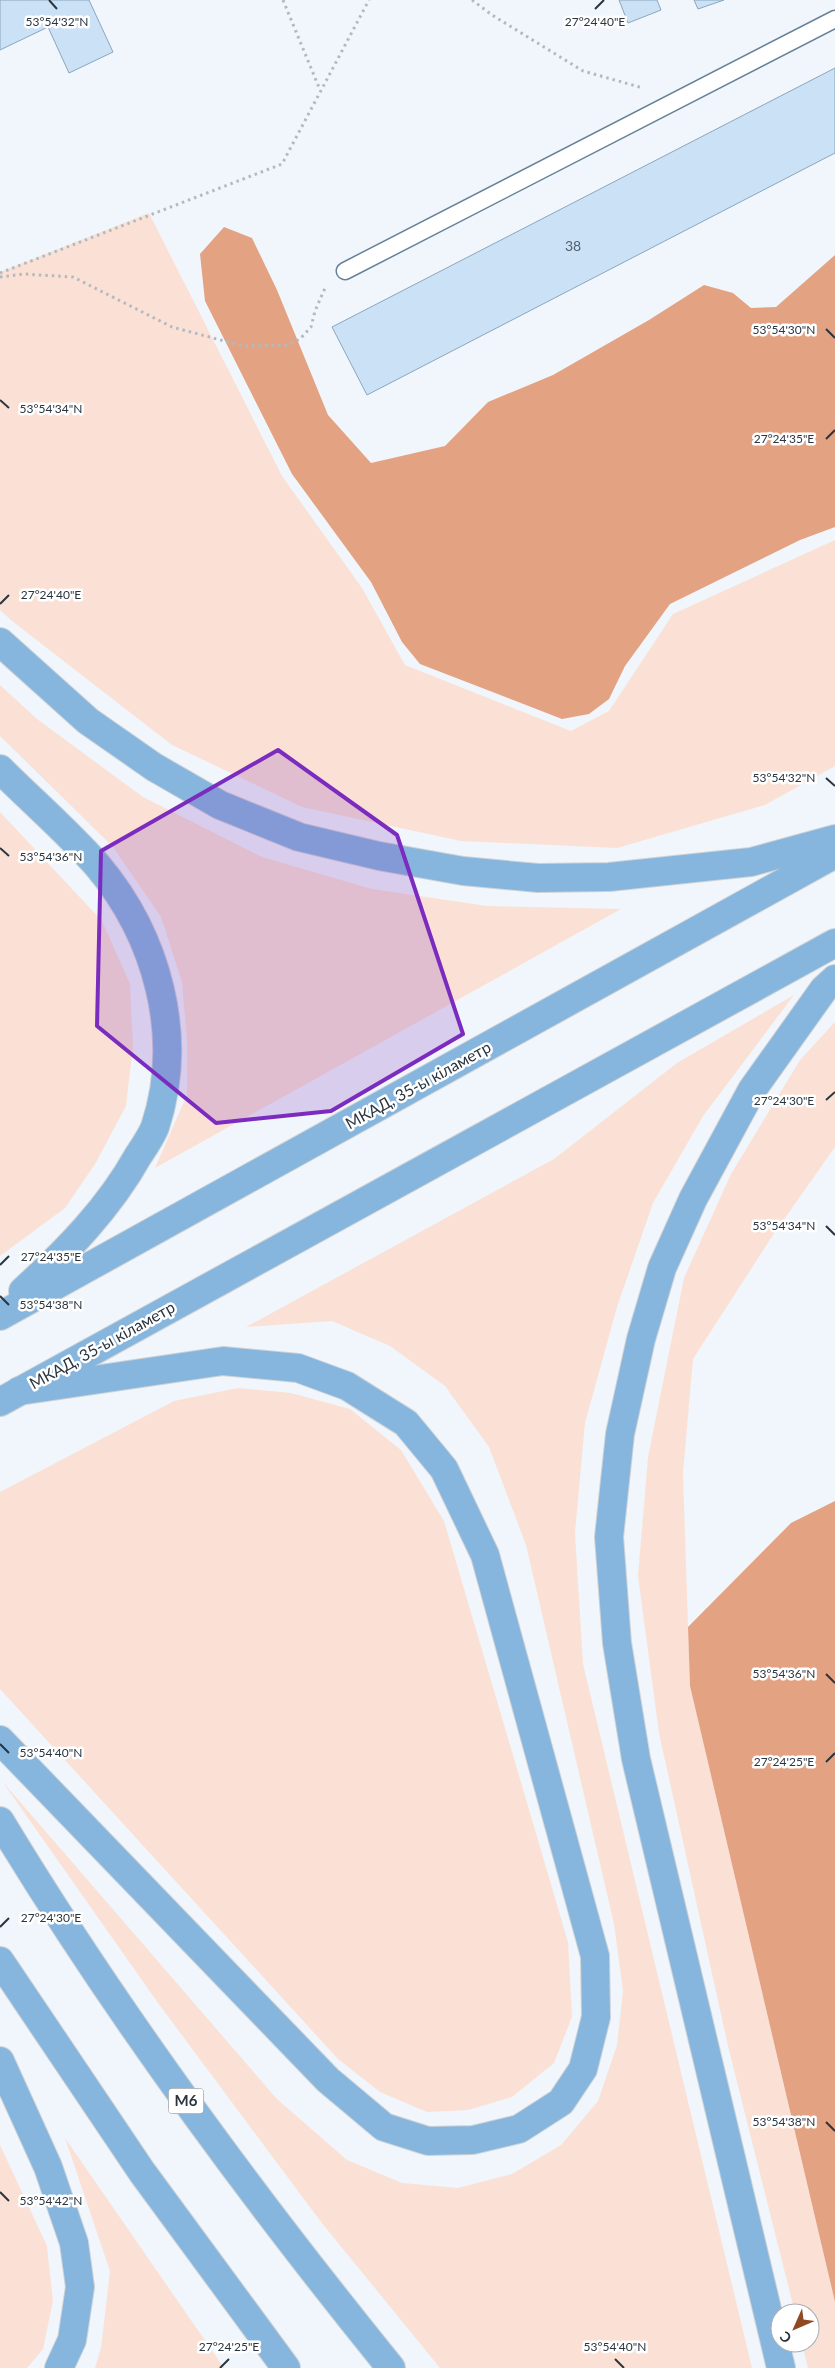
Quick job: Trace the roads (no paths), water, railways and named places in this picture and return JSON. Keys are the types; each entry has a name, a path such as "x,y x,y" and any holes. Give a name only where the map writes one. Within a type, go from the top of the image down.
{"highway":[{"path":"0,642 88,721 154,767 220,805 299,836 379,856 482,873 538,878 609,877 752,862 835,839"},
{"path":"0,769 97,866 134,919 156,972 166,1017 167,1074 154,1128 122,1185 64,1254 0,1312"},
{"name":"МКАД, 35-ы кіламетр","path":"0,1316 835,854"},
{"name":"МКАД, 35-ы кіламетр","path":"10,1397 835,943"},
{"path":"781,2368 636,1758 617,1643 609,1537 620,1434 641,1340 662,1268 693,1198 752,1090 824,989 835,978"},
{"path":"0,1740 328,2080 384,2127 428,2141 473,2140 519,2129 562,2102 583,2070 596,2017 595,1956 485,1555 444,1470 406,1423 347,1386 298,1368 223,1361 10,1397"},
{"name":"М6","path":"0,1821 53,1909 215,2143 391,2368"},
{"path":"0,1961 142,2172 286,2368"},
{"path":"0,2061 48,2167 74,2243 80,2287 72,2340 60,2368"}],"lane":[{"path":"345,271 835,19"}]}
